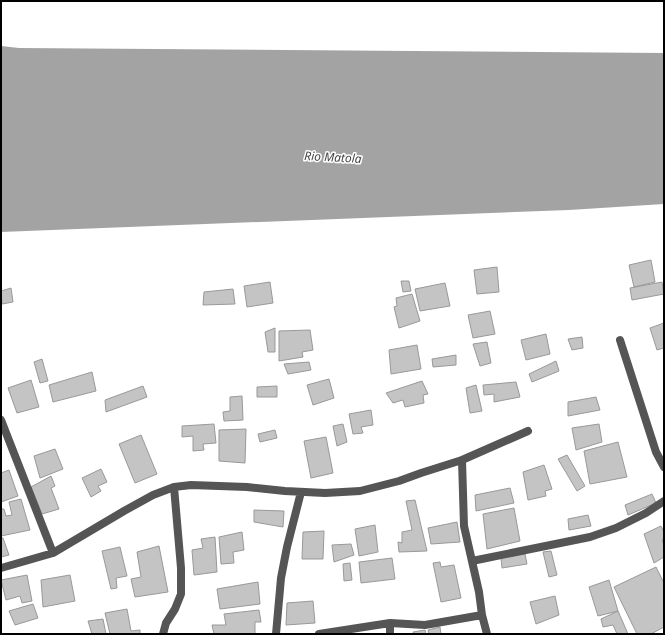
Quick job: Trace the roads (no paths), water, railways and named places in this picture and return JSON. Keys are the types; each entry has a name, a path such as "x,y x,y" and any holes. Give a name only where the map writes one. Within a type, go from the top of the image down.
{"street":[{"path":"620,340 656,452 664,467"},
{"path":"1,420 2,429 53,553"},
{"path":"1,568 53,553 124,511 174,487 191,485 247,487 325,493 360,491 399,481 462,460 528,431"},
{"path":"462,460 464,526 487,634"},
{"path":"163,634 166,623 175,609 181,594 181,568 174,487"},
{"path":"276,634 281,578 301,492"},
{"path":"472,561 590,537 616,528 646,513 664,501"},
{"path":"319,634 390,623 425,625 482,615"},
{"path":"390,623 390,634"}],"water":[{"name":"Rio Matola","path":"1,46 19,48 664,53 664,204 569,210 1,232"}]}
